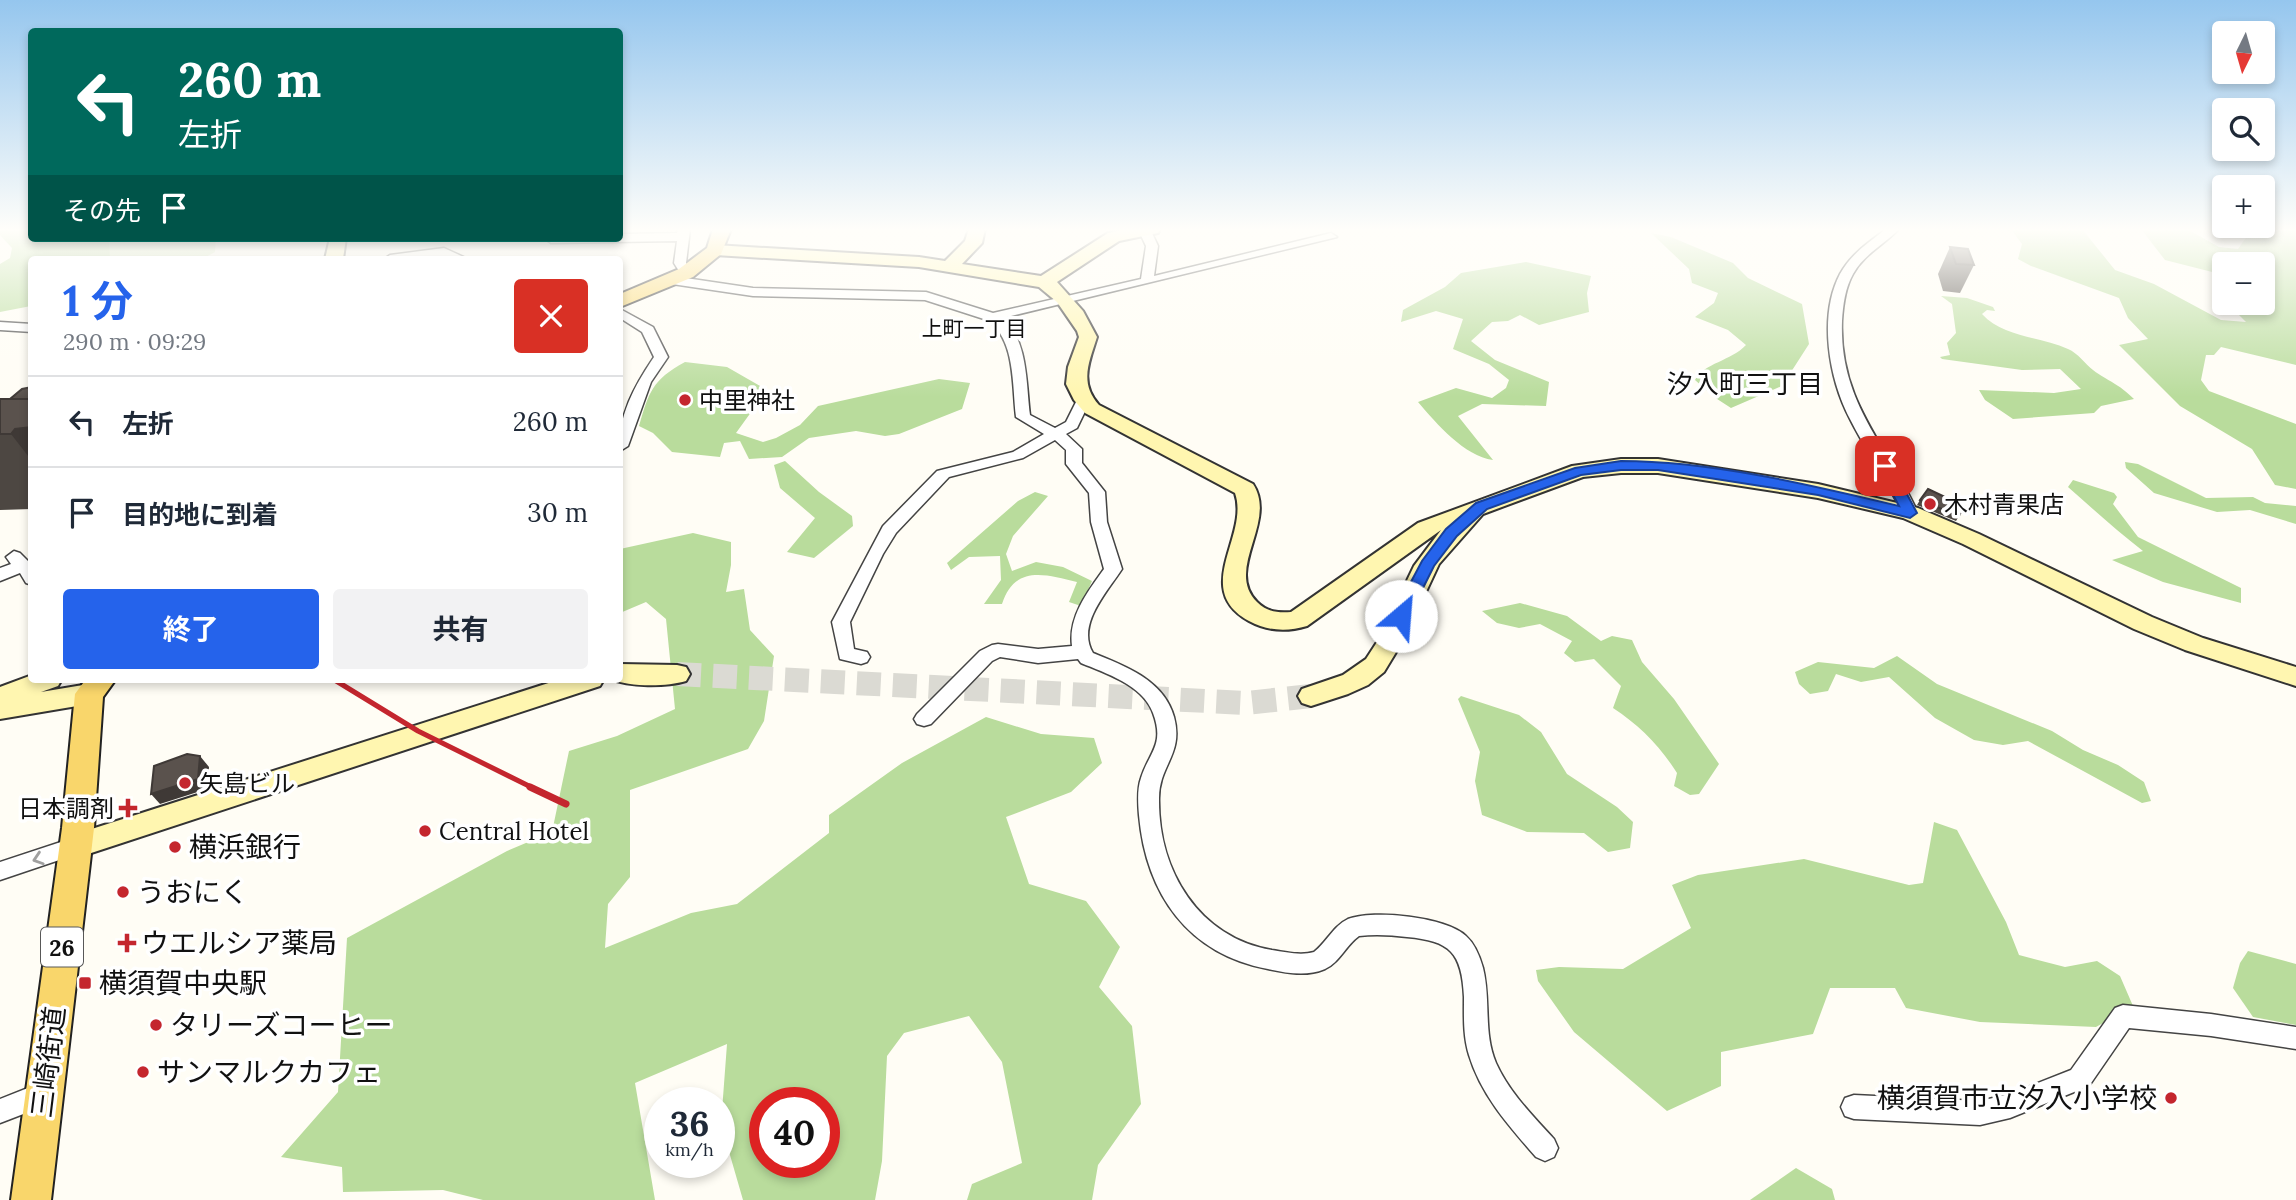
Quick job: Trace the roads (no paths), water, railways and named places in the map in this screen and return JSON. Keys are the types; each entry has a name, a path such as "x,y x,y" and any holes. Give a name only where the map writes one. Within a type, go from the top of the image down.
{"main road":[{"path":"623,300 659,285"},
{"name":"三崎街道","path":"31,1200 96,687"}],"street":[{"path":"718,285 753,292 916,295 992,317 1001,323 1009,335 1016,355 1024,417 1066,440 1074,449 1074,464 1097,492 1097,523 1109,548 1113,569 1087,611 1078,638 1082,652 1087,658 1147,687 1162,706 1166,718 1164,754 1150,780 1149,803 1153,834 1170,890 1188,916 1211,938 1248,956 1299,964 1315,962 1330,954 1344,935 1355,926 1421,927 1448,935 1458,944 1472,965 1477,1039 1486,1069 1510,1108 1545,1148"},
{"path":"1051,285 1087,330 1088,337 1074,383 1083,401 1092,409 1245,489 1251,507 1235,568 1234,589 1247,608 1270,621 1284,623 1298,620 1426,528 1580,471 1621,466 1658,466 1818,491 1910,513 1971,539 2143,623 2194,644 2296,677"},
{"path":"992,317 1130,285"},
{"path":"1843,285 1836,309 1835,335 1850,405 1910,513"},
{"path":"623,315 648,330 661,357 644,382 623,438"},
{"path":"0,326 28,328"},
{"path":"860,657 846,654 841,622 875,554 902,514 943,474 1018,455 1072,425 1083,401"},
{"path":"1311,696 1339,689 1367,673 1385,653 1427,565 1452,533 1482,506"},
{"path":"0,575 23,567"},
{"path":"924,719 986,656 998,650 1038,656 1082,652"},
{"path":"623,673 677,674"},
{"path":"0,698 39,683"},
{"path":"0,871 579,683"},
{"path":"0,709 96,687"},
{"path":"1854,1107 1980,1113 2010,1106 2080,1078 2123,1016 2211,1025 2296,1038"},
{"path":"0,1111 43,1094"}],"tunnel":[{"path":"677,674 1246,703 1311,696"}],"railway":[{"path":"340,683 418,731 533,788"},
{"path":"530,787 566,804"}],"place":[{"name":"中里神社","path":"685,400"},
{"name":"木村青果店","path":"1930,504"},
{"name":"矢島ビル","path":"185,783"},
{"name":"日本調剤","path":"128,808"},
{"name":"Central Hotel","path":"425,831"},
{"name":"横浜銀行","path":"175,847"},
{"name":"うおにく","path":"123,892"},
{"name":"ウエルシア薬局","path":"127,943"},
{"name":"横須賀中央駅","path":"85,983"},
{"name":"タリーズコーヒー","path":"156,1025"},
{"name":"サンマルクカフェ","path":"143,1072"},
{"name":"横須賀市立汐入小学校","path":"2171,1098"}],"district":[{"name":"上町一丁目","path":"974,328"},
{"name":"汐入町三丁目","path":"1745,383"}]}
